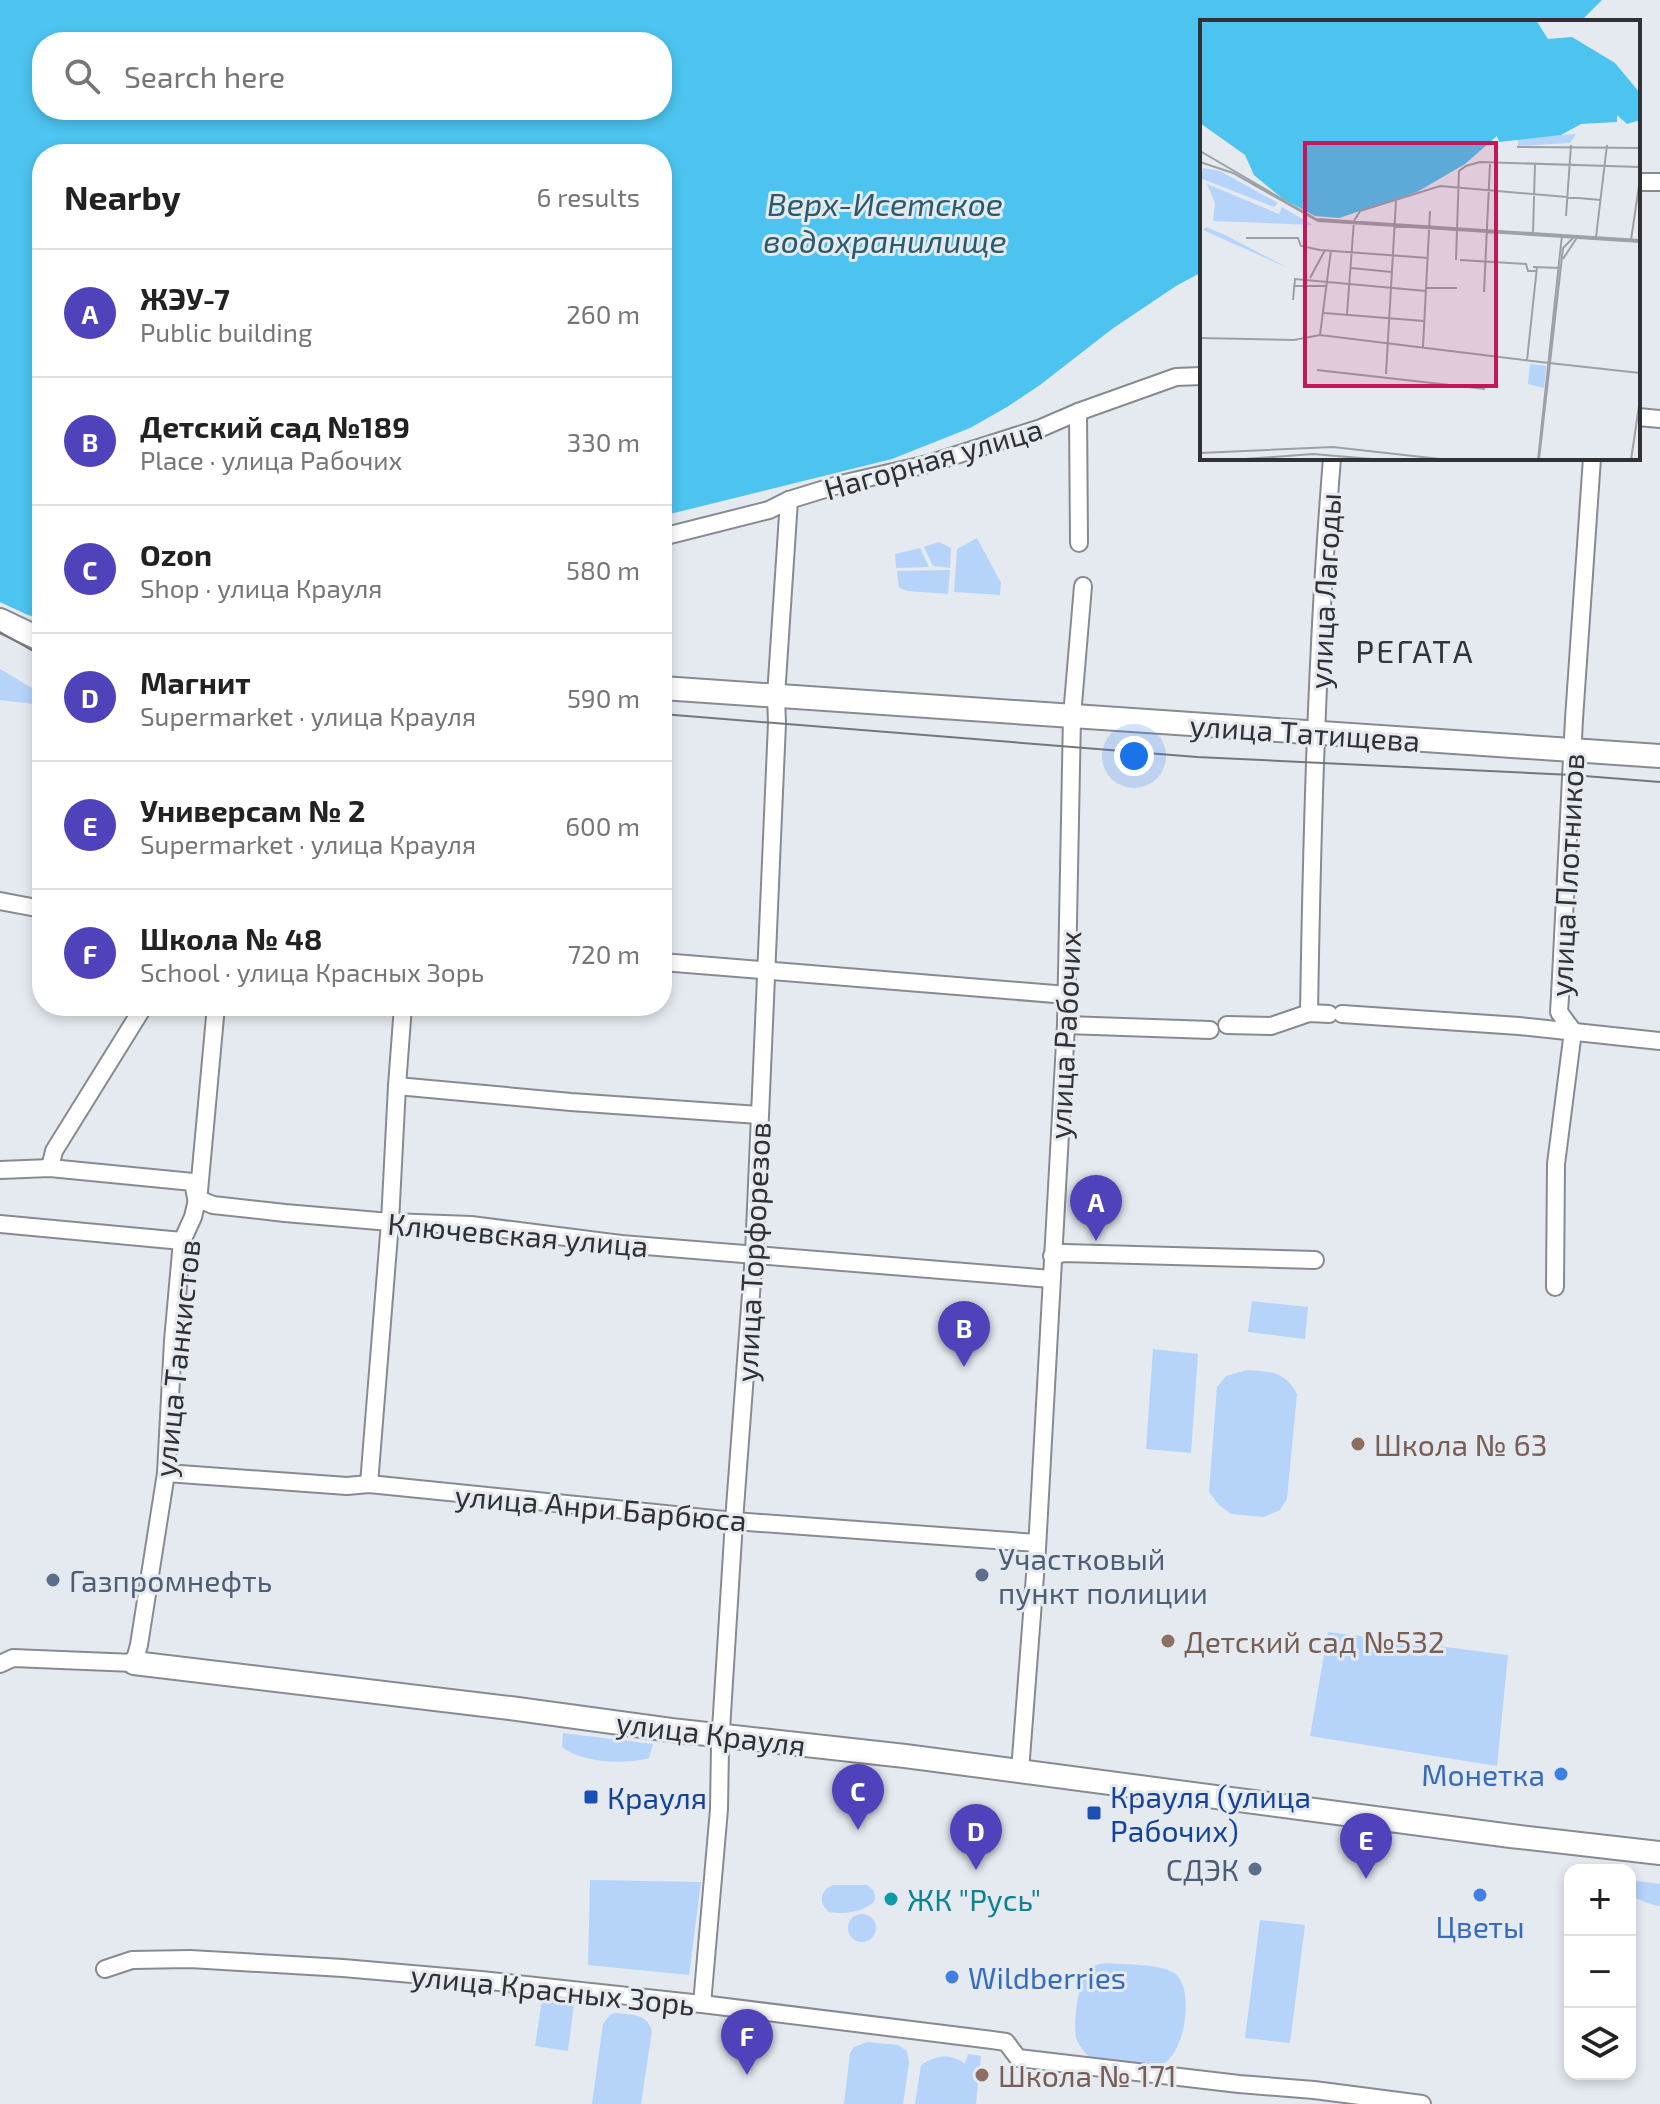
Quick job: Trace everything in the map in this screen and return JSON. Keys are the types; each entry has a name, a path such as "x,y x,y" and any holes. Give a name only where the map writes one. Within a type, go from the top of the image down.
{"street":[{"name":"Нагорная улица","path":"672,534 769,510 789,500 841,484 928,464 1041,428 1176,377 1200,376"},
{"path":"1078,412 1079,543"},
{"path":"1640,417 1660,419"},
{"name":"улица Лагоды","path":"1309,1013 1321,607 1332,460"},
{"name":"улица Плотников","path":"1555,1287 1556,1164 1573,1031 1559,1012 1592,460"},
{"name":"улица Торфорезов","path":"702,2004 719,1809 734,1521 754,1254 776,696 789,500"},
{"name":"улица Рабочих","path":"1020,1771 1037,1543 1066,1025 1072,716 1083,586"},
{"path":"0,620 32,635"},
{"name":"улица Татищева","path":"672,689 1660,756"},
{"path":"0,901 32,907"},
{"path":"672,963 1067,995"},
{"path":"1227,1025 1271,1026 1309,1013 1573,1031 1660,1041"},
{"path":"50,1168 54,1151 138,1016"},
{"name":"улица Танкистов","path":"134,1663 166,1473 182,1241 193,1217 199,1191 215,1016"},
{"path":"369,1484 402,1016"},
{"path":"1066,1025 1210,1030"},
{"path":"397,1086 759,1115"},
{"name":"Ключевская улица","path":"0,1170 50,1168 193,1182 196,1198 228,1207 390,1222 471,1225 621,1244 1051,1279"},
{"path":"0,1224 182,1241"},
{"path":"1052,1256 1064,1253 1315,1260"},
{"name":"улица Анри Барбюса","path":"166,1473 347,1486 369,1484 734,1521 1037,1543"},
{"name":"улица Крауля","path":"0,1664 13,1658 134,1663 322,1684 1660,1853"},
{"name":"улица Красных Зорь","path":"105,1969 132,1960 190,1959 481,1980 1006,2042 1018,2058 1422,2104"}],"shaded area":[{"path":"977,538 1001,583 1000,595 954,592 957,549"},
{"path":"939,542 951,548 950,568 933,566 924,547"},
{"path":"920,548 929,567 896,568 895,554"},
{"path":"950,570 948,594 899,588 897,571"},
{"path":"0,669 32,688 32,704 0,700"},
{"path":"1252,1301 1308,1307 1305,1339 1248,1332"},
{"path":"1153,1349 1198,1354 1191,1453 1146,1449"},
{"path":"1247,1370 1270,1372 1282,1377 1297,1394 1287,1499 1280,1510 1264,1517 1231,1514 1209,1492 1217,1387 1226,1376"},
{"path":"1328,1632 1508,1655 1497,1766 1310,1736"},
{"path":"563,1733 653,1744 649,1758 604,1761 581,1756 562,1747"},
{"path":"590,1880 701,1882 689,1975 588,1965"},
{"path":"1636,1881 1660,1884 1660,1906 1636,1899"},
{"path":"833,1885 867,1885 874,1891 875,1900 854,1912 829,1912 823,1905 822,1897 825,1890"},
{"path":"862,1914 872,1918 876,1928 872,1938 862,1942 852,1938 848,1928 852,1918"},
{"path":"1260,1920 1305,1925 1290,2043 1245,2038"},
{"path":"1106,1963 1159,1968 1174,1973 1181,1981 1185,1992 1185,2022 1176,2050 1169,2060 1155,2066 1138,2065 1091,2059 1084,2052 1076,2038 1077,2002 1085,1975 1091,1968"},
{"path":"542,2000 574,2004 568,2051 535,2046"},
{"path":"615,2013 642,2018 652,2031 641,2104 592,2104 603,2024"},
{"path":"867,2042 898,2045 907,2051 909,2063 903,2104 844,2104 850,2053 854,2047"},
{"path":"968,2054 981,2056 976,2104 915,2104 921,2065 943,2057 965,2064"}],"water":[{"name":"Верх-Исетское водохранилище","path":"0,0 1602,0 1582,20 1200,20 1200,273 1112,329 1040,385 970,428 892,459 672,514 672,144 32,144 32,616 0,602"}],"tram line":[{"path":"0,632 32,650"},
{"path":"672,715 1197,757 1660,782"}],"place":[{"name":"ЖЭУ-7","path":"1096,1241"},
{"name":"Детский сад №189","path":"964,1367"},
{"name":"Школа № 63","path":"1358,1444"},
{"name":"Участковый пункт полиции","path":"982,1575"},
{"name":"Газпромнефть","path":"53,1580"},
{"name":"Детский сад №532","path":"1168,1641"},
{"name":"Монетка","path":"1561,1774"},
{"name":"Крауля","path":"591,1797"},
{"name":"Крауля (улица Рабочих)","path":"1094,1813"},
{"name":"Ozon","path":"858,1830"},
{"name":"СДЭК","path":"1255,1869"},
{"name":"Магнит","path":"976,1870"},
{"name":"Универсам № 2","path":"1366,1879"},
{"name":"Цветы","path":"1480,1895"},
{"name":"ЖК \"Русь\"","path":"891,1899"},
{"name":"Wildberries","path":"952,1977"},
{"name":"Школа № 48","path":"747,2075"},
{"name":"Школа № 171","path":"982,2075"}],"district":[{"name":"РЕГАТА","path":"1415,650"}]}
